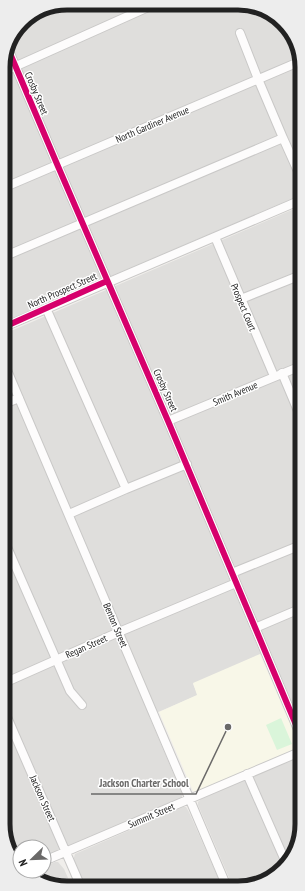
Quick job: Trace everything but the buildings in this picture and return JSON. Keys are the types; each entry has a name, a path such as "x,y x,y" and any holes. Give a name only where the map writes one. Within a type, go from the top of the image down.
{"street":[{"path":"10,69 143,10"},
{"path":"240,33 295,165"},
{"name":"Crosby Street","path":"11,56 82,223 187,464 295,722"},
{"name":"North Gardiner Avenue","path":"10,185 295,64"},
{"path":"10,254 283,138"},
{"name":"North Prospect Street","path":"10,323 295,203"},
{"name":"Prospect Court","path":"215,237 274,376"},
{"path":"241,300 295,278"},
{"path":"46,308 126,489"},
{"name":"Smith Avenue","path":"168,421 295,368"},
{"path":"282,373 295,404"},
{"name":"Benton Street","path":"10,377 225,881"},
{"path":"10,402 19,398"},
{"path":"68,514 187,464"},
{"path":"232,573 295,548"},
{"path":"10,554 70,691 82,705"},
{"name":"Regan Street","path":"10,680 119,632 236,583"},
{"path":"255,628 295,611"},
{"name":"Jackson Street","path":"10,724 78,881"},
{"name":"Summit Street","path":"52,857 295,754"},
{"path":"248,774 284,858"}],"shaded area":[{"path":"238,10 249,11 263,16 273,22 283,32 294,56 295,198 10,319 10,63 14,45 20,35 35,20 45,14 56,11"},
{"path":"295,209 295,713 268,651 193,684 198,695 149,716 182,797 52,854 52,839 12,839 10,824 10,331"},
{"path":"260,654 295,735 295,749 197,792 193,791 159,712 197,695 193,683"},
{"path":"295,758 295,828 291,846 281,862 273,869 256,878 230,881 198,805 198,802 201,799"},
{"path":"186,807 219,881 82,881 73,861 75,854"},
{"path":"58,862 64,869 69,881 52,879 52,863"}],"green space":[{"path":"281,718 292,744 277,750 266,725"}],"cycle path":[{"path":"11,56 168,421 295,722"},
{"path":"10,324 107,281"}],"place":[{"name":"Jackson Charter School","path":"228,727"}]}
